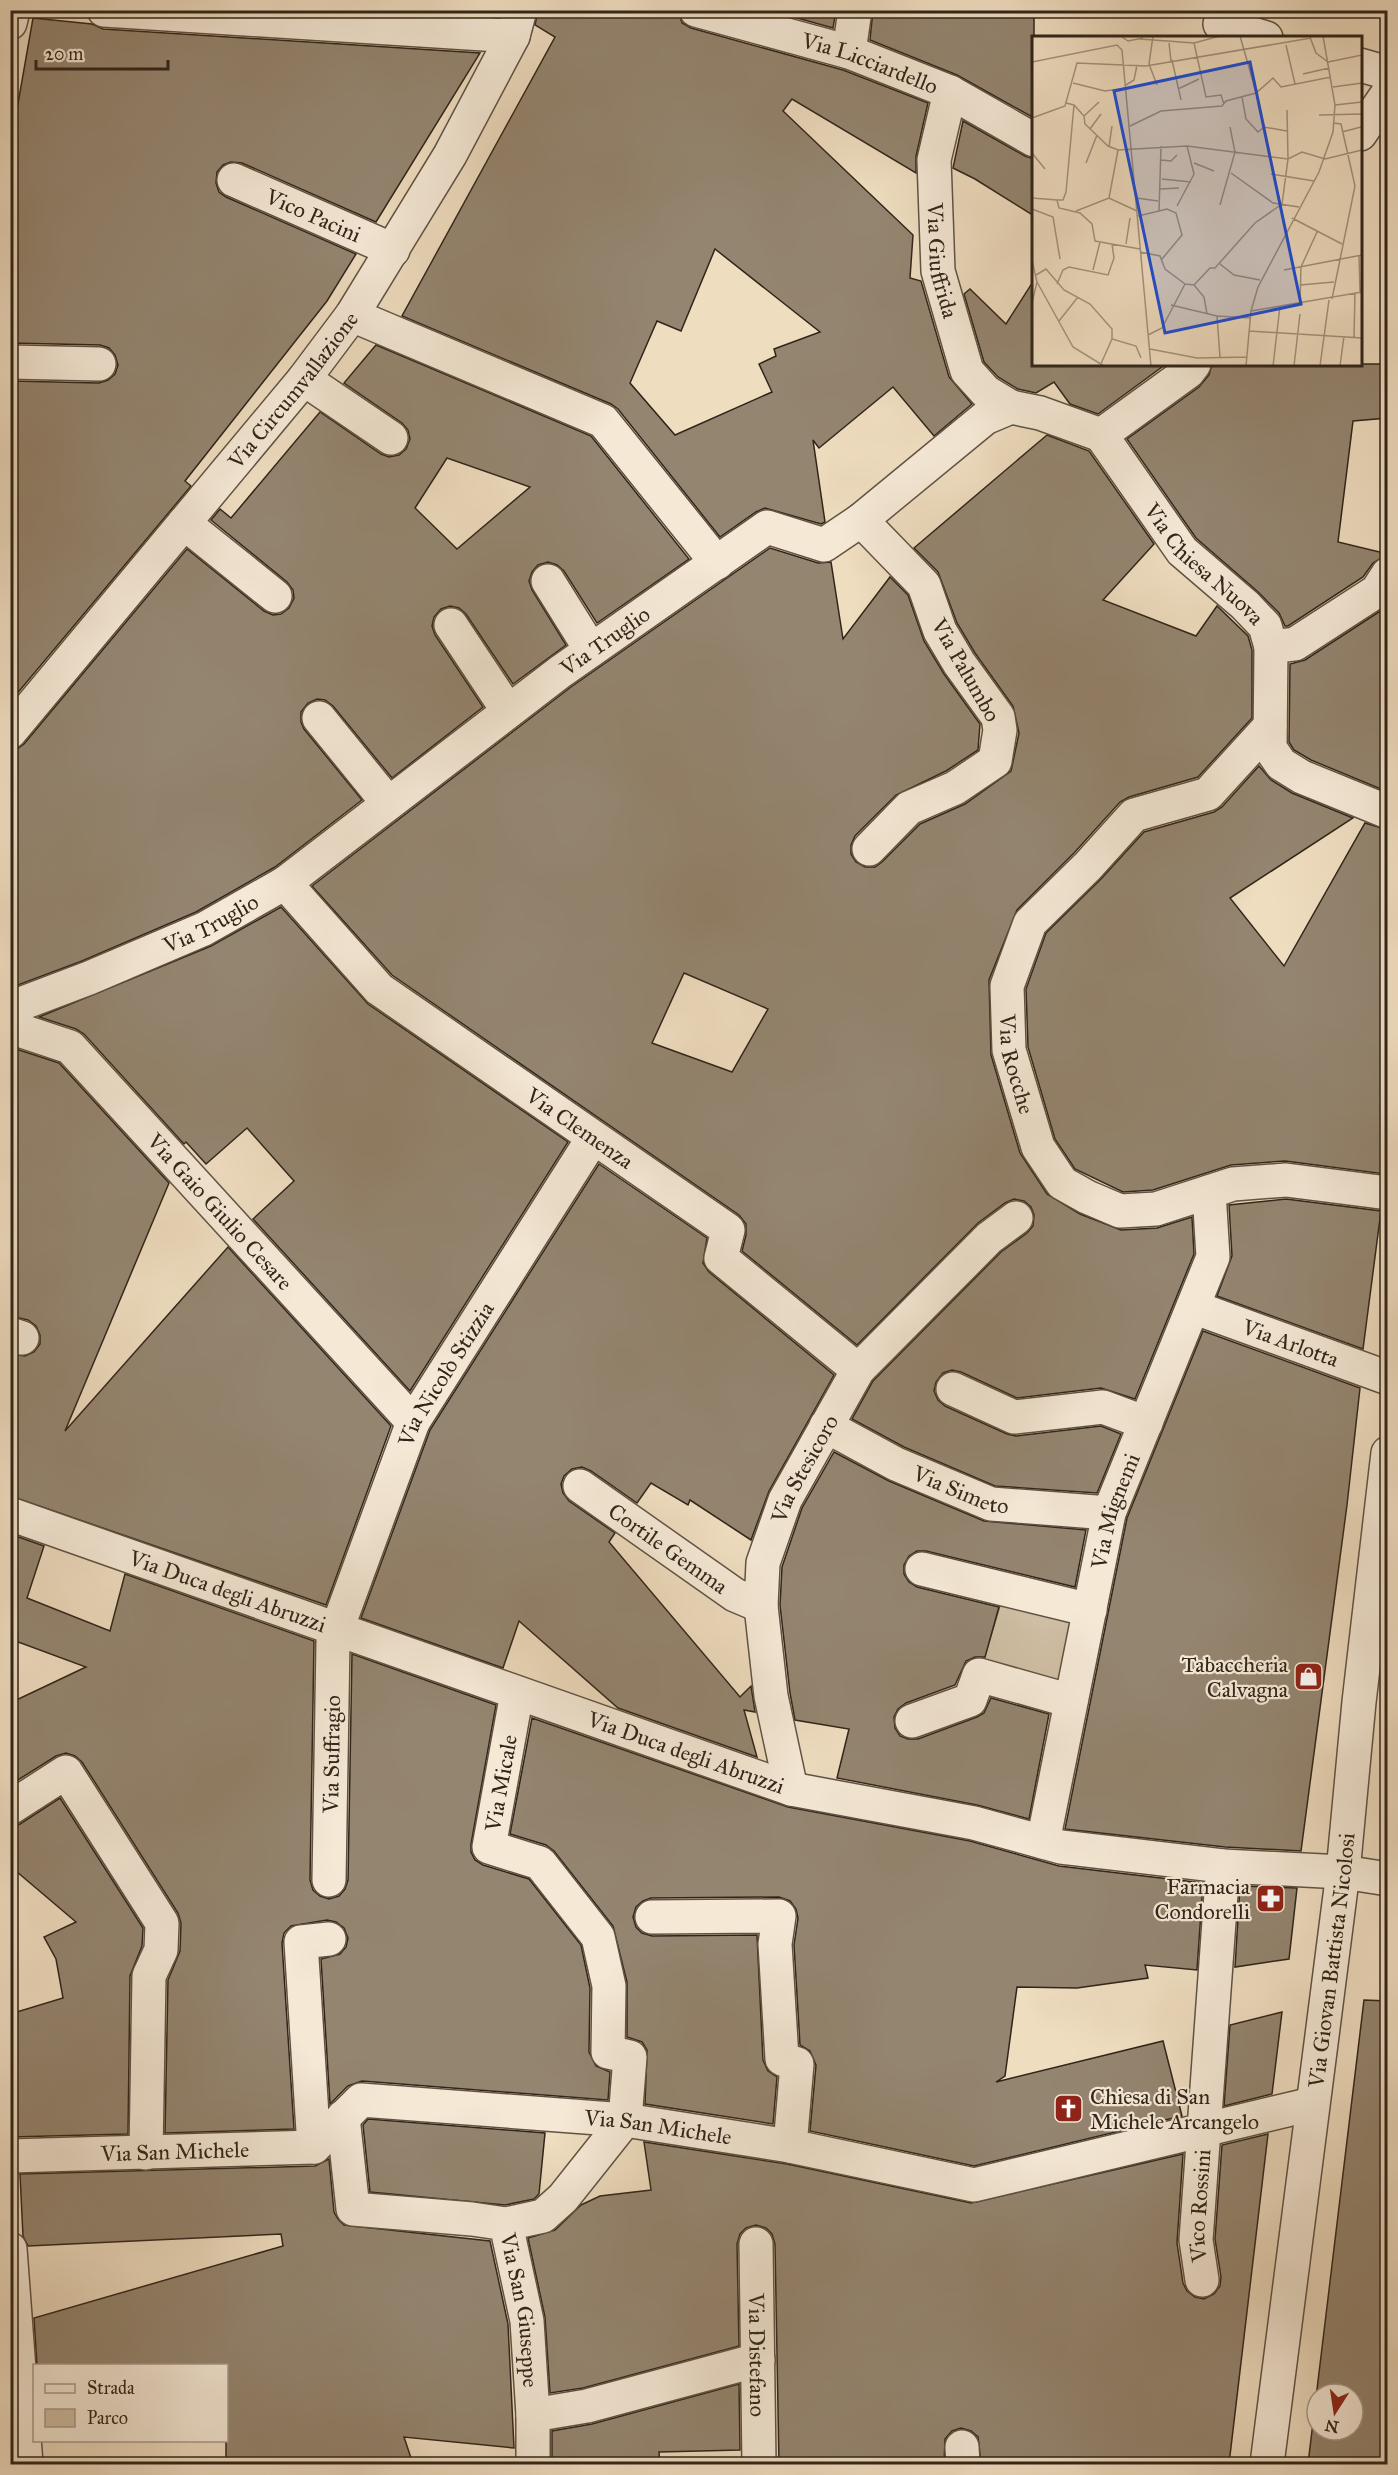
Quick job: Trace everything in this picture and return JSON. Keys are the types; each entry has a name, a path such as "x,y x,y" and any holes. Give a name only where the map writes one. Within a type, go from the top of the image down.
{"street":[{"path":"10,23 13,10"},
{"path":"105,10 517,23"},
{"name":"Via Licciardello","path":"696,10 849,52 950,92 1032,139"},
{"path":"849,52 855,10"},
{"name":"Via Circumvallazione","path":"10,732 304,379 352,315 450,155 517,23"},
{"path":"1220,24 1259,36"},
{"path":"1362,66 1388,74"},
{"name":"Via Giuffrida","path":"950,92 934,160 938,271 967,371 986,392 1011,407"},
{"path":"1362,131 1388,93"},
{"name":"Vico Pacini","path":"234,180 393,250"},
{"path":"352,315 603,421 717,563"},
{"path":"10,362 99,364"},
{"path":"1011,407 1051,416 1101,435 1188,372 1192,366"},
{"path":"304,379 391,438"},
{"name":"Via Truglio","path":"10,1008 89,978 204,929 285,883 508,711 767,527 824,545 861,520 985,418 1011,407"},
{"name":"Via Chiesa Nuova","path":"1101,435 1182,551 1245,605 1265,626 1271,647 1270,748 1281,764 1302,777 1388,812"},
{"name":"Via Palumbo","path":"861,520 924,585 940,631 959,663 998,717 1000,730 995,761 955,788 909,808 869,849"},
{"path":"184,523 275,596"},
{"path":"1271,647 1295,644 1377,591 1388,574"},
{"path":"548,581 591,650"},
{"path":"451,625 508,711"},
{"path":"319,718 388,803"},
{"name":"Via Rocche","path":"1270,726 1208,794 1134,815 1088,866 1030,922 1007,986 1009,1050 1038,1147 1062,1183 1120,1211 1156,1209 1233,1184 1286,1180 1388,1193"},
{"name":"Via Clemenza","path":"285,883 379,989 728,1230 721,1258 858,1370"},
{"name":"Via Gaio Giulio Cesare","path":"10,1027 69,1047 413,1422"},
{"name":"Via Nicolò Stizzia","path":"337,1629 413,1422 593,1138"},
{"name":"Via Mignemi","path":"1043,1842 1109,1513 1213,1257 1209,1192"},
{"name":"Via Stesicoro","path":"791,1789 771,1696 761,1606 764,1563 785,1500 858,1370 989,1238 1016,1218"},
{"name":"Via Arlotta","path":"1193,1307 1388,1378"},
{"path":"954,1389 1014,1417 1103,1407 1146,1423"},
{"name":"Via Simeto","path":"826,1426 896,1464 991,1504 1109,1513"},
{"name":"Via Giovan Battista Nicolosi","path":"1267,2464 1343,1872 1359,1702 1388,1453"},
{"name":"Cortile Gemma","path":"580,1486 735,1595 761,1606"},
{"name":"Via Duca degli Abruzzi","path":"10,1514 791,1789 974,1823 1061,1847 1223,1866 1343,1872 1388,1879"},
{"path":"922,1569 1090,1610"},
{"name":"Via Suffragio","path":"329,1880 333,1642 337,1629"},
{"path":"912,1721 970,1700 979,1675 1071,1701"},
{"name":"Via Micale","path":"517,1693 489,1847 540,1863 598,1937 609,1986 608,2052 630,2057 626,2120"},
{"path":"10,1808 66,1772 162,1923 161,1950 149,1976 146,2153"},
{"name":"Vico Rossini","path":"1202,2280 1196,2240 1202,2130 1223,1866"},
{"path":"652,1917 779,1916 775,1944 782,2059 797,2064 790,2146"},
{"path":"314,2146 301,1942 328,1939"},
{"name":"Via San Michele","path":"10,2156 314,2146 361,2100 626,2120 790,2146 974,2185 1312,2104"},
{"name":"Via San Giuseppe","path":"344,2117 353,2209 472,2218 506,2224 527,2321 533,2415 533,2464"},
{"path":"506,2224 543,2216 563,2198 626,2120"},
{"name":"Via Distefano","path":"756,2244 759,2464"},
{"path":"10,2249 26,2464"},
{"path":"533,2415 587,2406 758,2360"}],"green space":[{"path":"1001,1602 1076,1618 1061,1687 982,1666"}],"building":[{"path":"407,10 500,10 499,16"},
{"path":"538,10 678,10 682,23 691,28 843,70 928,103 916,156 916,173 792,99 783,111 913,235 910,278 921,281 949,377 972,404 934,436 893,387 819,448 813,440 825,522 821,524 765,508 720,537 618,409 611,404 402,316 555,37 535,25","holes":["715,249 820,332 774,349 776,356 759,364 772,392 675,435 630,383 657,321 681,331"]},
{"path":"769,10 836,10 833,28"},
{"path":"873,10 1034,10 1032,117 957,75 870,40"},
{"path":"33,18 92,24 103,29 480,53 376,222 242,163 231,162 223,165 217,172 216,183 219,192 226,197 356,254 327,301 185,481 191,486 10,702 10,381 99,383 115,374 118,365 115,355 109,348 100,345 10,343 10,149"},
{"path":"963,121 1032,158 1032,215 975,179 953,168"},
{"path":"1032,283 1032,366 1163,366 1098,414 1070,404 1054,382 1036,393 1018,389 998,377 984,362 964,294 970,289 1006,324"},
{"path":"376,345 591,436 689,559 597,623 564,571 548,562 538,565 529,581 532,590 566,645 513,684 466,614 459,608 450,606 441,609 434,617 432,626 435,635 483,707 392,778 333,706 325,700 317,699 308,703 301,712 304,729 362,800 275,867 196,912 82,961 10,988 10,750 17,749 24,744 187,549 264,611 273,615 281,614 289,608 294,598 293,590 287,582 211,520 220,509 231,518 320,412 381,454 389,457 399,455 406,449 410,439 408,430 402,423 344,383","holes":["447,458 530,487 457,549 415,508"]},
{"path":"1388,364 1388,418 1353,421 1338,542 1388,554 1373,563 1363,577 1288,626 1285,626 1279,613 1257,591 1196,538 1127,439 1199,387 1209,375 1211,366"},
{"path":"1047,435 1089,451 1154,544 1103,600 1196,636 1217,606 1248,636 1252,650 1252,718 1198,777 1129,797 1120,802 1074,853 1017,910 989,980 991,1055 1020,1153 1047,1194 1080,1214 1121,1230 1157,1228 1192,1217 1194,1254 1135,1399 1101,1388 1017,1398 952,1370 943,1373 936,1382 934,1391 938,1400 945,1406 1007,1434 1016,1436 1101,1426 1121,1434 1097,1493 995,1486 904,1447 852,1419 873,1381 1001,1252 1033,1226 1034,1215 1031,1207 1024,1201 1014,1199 1005,1203 978,1223 857,1345 742,1251 746,1224 739,1215 392,975 312,886 571,687 770,548 818,563 831,562 843,639 890,577 908,595 924,641 944,674 980,724 978,750 946,771 896,795 855,836 851,845 851,854 856,862 865,867 875,867 920,824 965,804 1011,771 1019,733 1013,706 975,653 957,623 938,572 914,548","holes":["684,973 768,1009 732,1072 652,1043"]},
{"path":"1388,606 1388,792 1311,760 1294,750 1289,742 1290,664 1305,660"},
{"path":"1259,766 1271,780 1292,793 1353,818 1230,898 1284,966 1365,823 1388,830 1388,1157 1385,1174 1285,1161 1231,1165 1153,1190 1123,1192 1075,1169 1055,1139 1028,1047 1026,989 1046,933 1101,879 1144,832 1214,812 1222,807"},
{"path":"281,907 368,1004 568,1142 410,1391 253,1219 294,1181 247,1128 206,1164 186,1142 184,1144 84,1034 76,1029 39,1017 211,946"},
{"path":"10,1047 59,1063 169,1183 65,1431 228,1247 391,1426 326,1605 10,1496 10,1354 25,1356 34,1352 40,1344 40,1335 36,1326 28,1320 10,1316"},
{"path":"599,1164 707,1238 703,1263 709,1272 834,1375 769,1491 751,1540 690,1500 688,1505 651,1483 637,1503 582,1467 572,1469 564,1476 561,1484 563,1493 569,1501 615,1533 609,1542 740,1697 751,1686 755,1712 744,1710 757,1757 618,1708 519,1621 503,1668 361,1618 430,1430"},
{"path":"1286,1199 1381,1211 1363,1349 1217,1296 1232,1256 1229,1205"},
{"path":"1203,1331 1360,1388 1347,1505 1301,1851 1225,1847 1065,1829 1127,1518"},
{"path":"834,1452 889,1481 984,1521 1086,1530 1075,1587 926,1551 917,1551 909,1556 904,1565 904,1574 909,1582 917,1587 999,1607 985,1657 975,1657 966,1661 955,1685 906,1703 898,1709 894,1717 895,1728 900,1736 918,1739 977,1717 984,1713 991,1698 1049,1714 1029,1819 977,1805 837,1778 849,1729 795,1720 780,1605 782,1567 802,1508"},
{"path":"10,1534 44,1546 27,1598 110,1631 125,1574 314,1641 310,1880 313,1890 320,1896 329,1899 339,1896 348,1880 352,1654 496,1705 471,1852 475,1860 483,1865 529,1879 581,1945 590,1988 589,2052 596,2066 610,2072 608,2100 362,2081 348,2086 330,2104 321,1959 340,1954 346,1947 348,1938 344,1928 336,1922 327,1920 291,1926 284,1933 282,1943 294,2129 165,2133 168,1980 180,1951 181,1923 178,1913 82,1762 75,1756 66,1753 56,1756 10,1785 10,1703 86,1667 10,1639"},
{"path":"532,1718 788,1807 970,1841 1059,1866 1203,1883 1197,1970 1145,1965 1148,1978 1077,1988 1017,1987 1005,2076 996,2082 1163,2041 1182,2116 974,2166 810,2131 816,2065 810,2051 800,2045 794,1945 798,1918 796,1909 790,1901 779,1897 651,1898 636,1907 633,1917 636,1927 642,1933 652,1936 757,1935 763,2060 768,2071 777,2077 773,2124 645,2104 647,2050 642,2042 627,2037 627,1982 613,1926 554,1851 546,1845 510,1834"},
{"path":"60,1798 143,1928 142,1946 130,1976 128,2134 10,2137 10,2014 63,1998 56,1959 44,1937 76,1922 10,1866 10,1827 20,1824"},
{"path":"1240,1886 1297,1888 1289,1959 1235,1967"},
{"path":"1364,2000 1388,2001 1388,2464 1308,2464 1311,2442 1365,2442 1365,2382 1318,2382"},
{"path":"1282,2012 1272,2094 1224,2106 1230,2025"},
{"path":"368,2119 545,2133 539,2194 534,2199 505,2205 370,2192 363,2125"},
{"path":"1268,2134 1229,2464 981,2464 978,2437 971,2431 961,2428 952,2431 945,2439 944,2464 779,2464 775,2244 772,2234 766,2228 756,2225 746,2228 740,2234 737,2244 739,2346 583,2388 550,2393 545,2317 528,2238 555,2230 581,2205 600,2196 651,2190 644,2142 787,2164 971,2203 1183,2154 1177,2243 1183,2283 1187,2291 1195,2297 1204,2299 1214,2294 1220,2286 1221,2277 1215,2239 1222,2145"},
{"path":"329,2159 334,2212 344,2225 490,2241 508,2324 514,2448 404,2437 413,2464 226,2464 228,2364 37,2364 34,2318 283,2246 281,2234 28,2246 23,2236 20,2174 315,2166"},
{"path":"739,2384 740,2450 659,2452 660,2464 552,2464 552,2431 592,2424"}],"place":[{"name":"Tabaccheria Calvagna","path":"1309,1677"},
{"name":"Farmacia Condorelli","path":"1271,1899"},
{"name":"Chiesa di San Michele Arcangelo","path":"1069,2109"}]}
